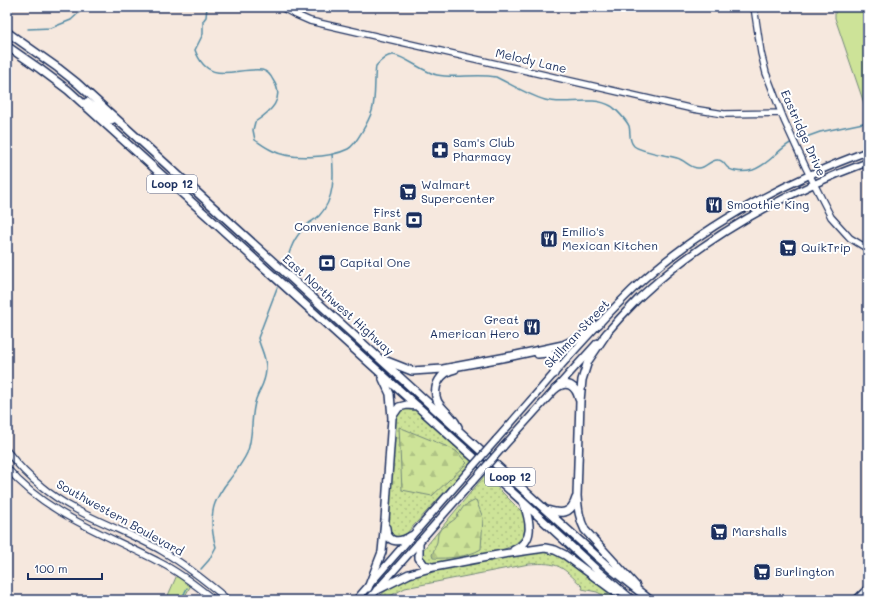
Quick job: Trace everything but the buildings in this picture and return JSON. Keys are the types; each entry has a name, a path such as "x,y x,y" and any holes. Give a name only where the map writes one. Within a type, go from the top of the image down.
{"main road":[{"name":"East Northwest Highway","path":"7,32 66,74 380,358 545,510 611,569 650,600"},
{"name":"East Northwest Highway","path":"7,46 49,75 76,97 599,572 631,599"},
{"path":"76,97 89,102 108,119 111,120 115,118"},
{"name":"Skillman Street","path":"356,600 599,324 646,278 683,248 752,203 809,174 868,151"},
{"name":"Skillman Street","path":"368,600 555,389 628,309 648,290 716,238 768,206 814,183 868,162"},
{"path":"710,230 716,238"},
{"path":"295,296 302,297 320,311 324,308"},
{"path":"380,358 412,370 443,369 563,345 582,336 599,324"},
{"path":"607,333 587,365 582,380 577,496 581,523 585,530 631,579 642,594"},
{"path":"463,434 453,418 437,401 436,392 440,378 451,370 540,353 547,353 556,359 554,374"},
{"path":"368,588 372,573 382,552 392,418 389,389 381,374"},
{"path":"555,389 562,384 571,385 577,392 580,401"},
{"path":"392,418 399,407 407,405 417,406"},
{"path":"545,510 560,513 568,511 574,504 577,496"},
{"path":"503,554 519,548 524,544 528,537 529,518 523,502"},
{"path":"385,520 386,531 391,539 400,541 411,536"},
{"path":"419,543 420,561 424,565 434,567"},
{"path":"377,590 409,574 434,567 545,548 555,550 573,560 617,593 631,599"},
{"path":"856,600 868,588"}],"street":[{"name":"Melody Lane","path":"281,7 310,21 693,109 724,114 781,112"},
{"name":"Eastridge Drive","path":"754,7 763,62 784,120 804,164 825,208 834,220 850,238 868,249"},
{"name":"Southwestern Boulevard","path":"7,451 31,477 56,497 91,517 161,551 205,581 228,600"},
{"name":"Southwestern Boulevard","path":"7,468 25,487 59,512 74,521 172,569 214,600"},
{"path":"172,569 177,561"}],"green space":[{"path":"835,7 868,7 868,115 835,18"},
{"path":"401,408 414,409 472,462 406,534 399,537 392,534 388,526 395,416"},
{"path":"399,427 456,451 467,463 432,496 402,490"},
{"path":"485,475 522,512 525,524 524,533 520,540 513,545 494,552 434,563 425,561 422,556 423,550"},
{"path":"476,500 483,518 481,549 470,554 457,557 433,558 432,555 440,530 455,519 464,506"},
{"path":"542,550 557,553 621,600 612,600 597,592 582,589 583,587 570,574 554,565 529,564 405,588 383,600 376,600 397,583 420,573 445,567"},
{"path":"177,575 191,585 183,600 166,600"}],"waterway":[{"path":"28,29 51,28 71,20 85,7"},
{"path":"145,7 158,7"},
{"path":"207,7 206,17 203,21 203,34 195,50 201,61 215,72 224,73 262,70 266,71 270,75 277,87 277,99 271,109 255,122 253,130 255,140 268,149 281,154 300,157 321,156 340,152 351,147 362,132 372,111 376,66 389,55 399,56 426,71 437,75 496,77 526,93 553,102 595,101 603,103 613,107 626,121 629,126 630,139 634,146 648,152 677,158 696,168 702,168 715,160 720,160 727,167 736,171 743,172 753,170 769,161 792,142"},
{"path":"795,141 820,132 868,122"},
{"path":"287,260 298,235 309,223 319,216 328,202 331,194 333,178 332,154"},
{"path":"201,569 209,560 216,547 212,525 212,515 215,503 222,490 244,460 251,440 254,406 266,370 265,358 258,338 277,288"},
{"path":"181,600 187,588"}],"place":[{"name":"Sam's Club Pharmacy","path":"440,150"},
{"name":"Walmart Supercenter","path":"408,192"},
{"name":"Smoothie King","path":"714,205"},
{"name":"First Convenience Bank","path":"414,220"},
{"name":"Emilio's Mexican Kitchen","path":"549,239"},
{"name":"QuikTrip","path":"788,248"},
{"name":"Capital One","path":"327,263"},
{"name":"Great American Hero","path":"532,327"},
{"name":"Marshalls","path":"719,532"},
{"name":"Burlington","path":"762,572"}]}
